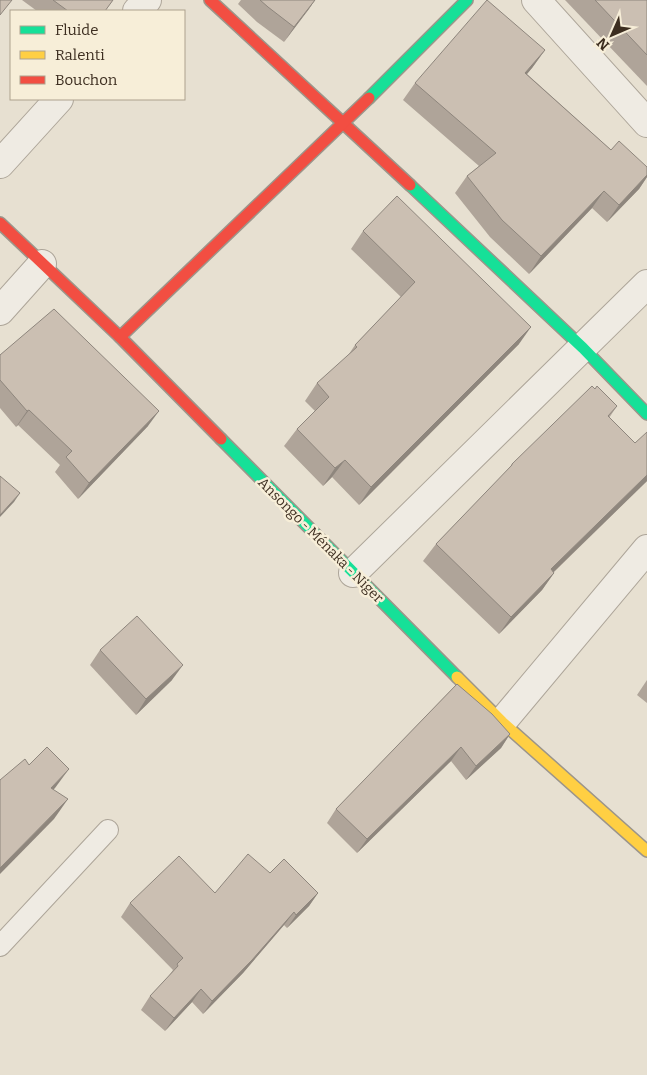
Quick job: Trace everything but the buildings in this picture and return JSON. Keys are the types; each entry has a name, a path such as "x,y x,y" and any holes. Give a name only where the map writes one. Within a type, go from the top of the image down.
{"street":[{"path":"138,10 147,0"},
{"path":"210,0 583,348 647,414"},
{"path":"120,337 344,123 467,0"},
{"path":"536,0 647,123"},
{"path":"0,164 58,100"},
{"name":"Ansongo - Ménaka - Niger","path":"0,223 120,337 502,722 647,851"},
{"path":"0,311 42,264"},
{"path":"354,573 647,284"},
{"path":"502,722 647,549"}],"lane":[{"path":"0,946 108,830"}],"traffic: fast":[{"path":"369,98 467,0"},
{"path":"410,185 583,348 647,414"},
{"path":"221,439 457,677"}],"traffic: slow":[{"path":"457,677 502,722 647,851"}],"traffic: jam":[{"path":"210,0 410,185"},
{"path":"120,337 369,98"},
{"path":"0,223 120,337 221,439"}]}
